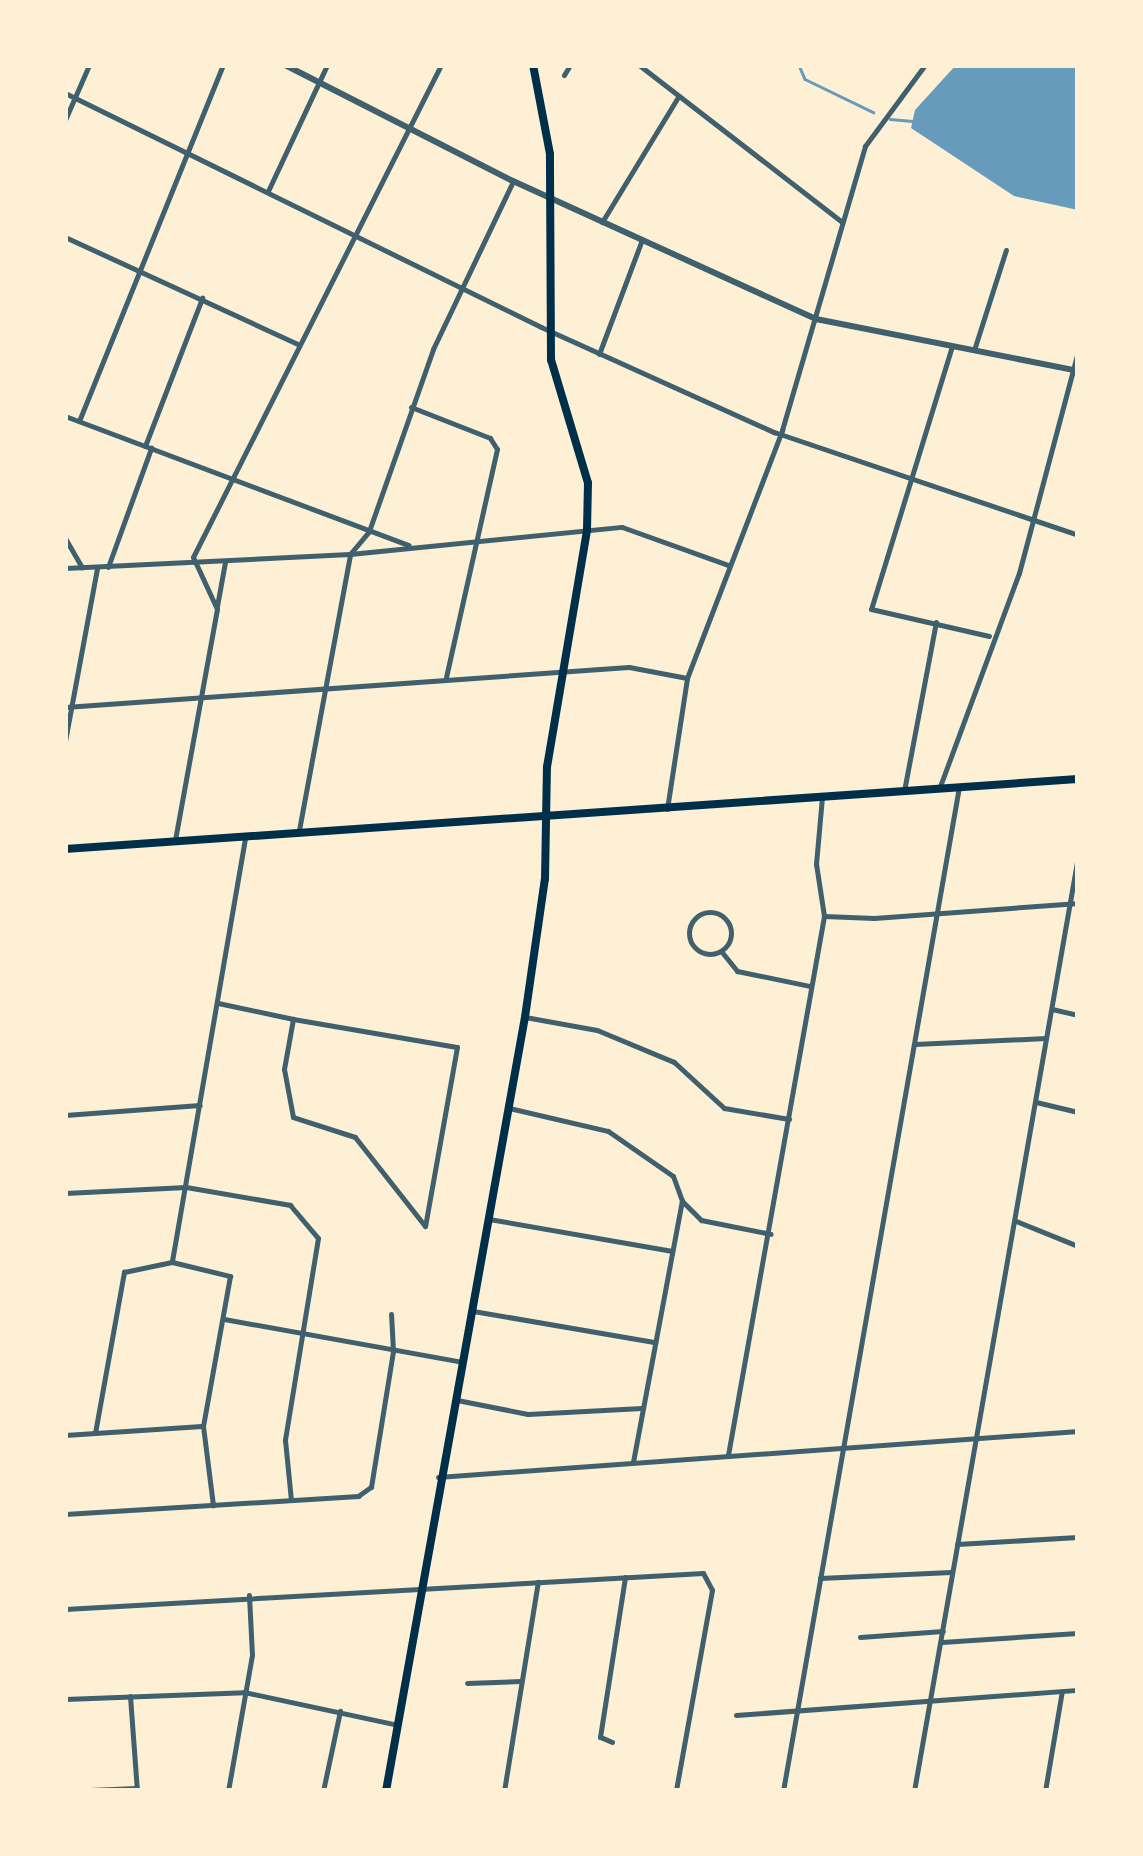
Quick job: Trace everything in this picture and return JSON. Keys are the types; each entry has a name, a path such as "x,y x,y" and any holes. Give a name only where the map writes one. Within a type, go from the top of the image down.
{"main road":[{"path":"386,1791 438,1477 474,1311 510,1108 546,879 547,768 588,530 588,482 554,386 550,154 534,65"},
{"path":"65,848 1078,779"}],"street":[{"path":"65,120 89,65"},
{"path":"78,421 223,65"},
{"path":"284,65 408,124 512,182 816,319 1076,371"},
{"path":"268,190 327,65"},
{"path":"195,564 298,344 441,65"},
{"path":"564,75 570,65"},
{"path":"639,65 842,222"},
{"path":"666,808 687,678 780,434 871,134 925,65"},
{"path":"65,93 355,231 551,332 780,434 1078,536"},
{"path":"601,223 678,97"},
{"path":"298,830 350,554 369,531 411,407 460,288 512,182"},
{"path":"65,236 298,344"},
{"path":"599,354 641,242"},
{"path":"974,350 1006,250"},
{"path":"108,568 202,298"},
{"path":"952,346 906,480 871,609 990,637"},
{"path":"939,789 1034,522 1076,371 1078,350"},
{"path":"411,407 496,445 472,540 445,678"},
{"path":"65,416 414,546"},
{"path":"65,568 350,554 622,527 656,535 730,565"},
{"path":"65,538 82,567"},
{"path":"174,840 226,562"},
{"path":"195,564 217,608"},
{"path":"65,742 68,707 97,568"},
{"path":"904,791 936,622"},
{"path":"68,707 630,666 687,678"},
{"path":"783,1791 958,787"},
{"path":"728,1454 771,1234 824,916 816,864 822,797"},
{"path":"172,1262 246,835"},
{"path":"914,1791 1046,1038 1074,903 1078,856"},
{"path":"824,916 938,914 1074,903"},
{"path":"715,912 730,926 730,940 720,952 706,954 692,945 690,924 701,914 715,912"},
{"path":"720,952 737,971 810,986"},
{"path":"218,1003 457,1047 426,1226 356,1137 293,1116 284,1069 293,1019"},
{"path":"1052,1009 1078,1015"},
{"path":"524,1017 597,1030 674,1062 724,1108 789,1119"},
{"path":"916,1044 1046,1038"},
{"path":"1036,1102 1078,1112"},
{"path":"65,1115 200,1105"},
{"path":"510,1108 608,1131 674,1176 682,1201 701,1220 771,1234"},
{"path":"65,1193 186,1188 290,1205 318,1238 285,1440 291,1500"},
{"path":"634,1462 682,1201"},
{"path":"488,1219 672,1251"},
{"path":"1016,1220 1078,1246"},
{"path":"94,1433 124,1272 172,1262 230,1276 203,1426 212,1504"},
{"path":"474,1311 655,1342"},
{"path":"65,1514 358,1496 371,1487 393,1350 391,1314"},
{"path":"224,1319 462,1362"},
{"path":"454,1400 528,1414 642,1408"},
{"path":"65,1435 203,1426"},
{"path":"438,1477 1078,1431"},
{"path":"957,1544 1078,1537"},
{"path":"820,1578 951,1572"},
{"path":"65,1608 419,1585 703,1573 712,1590 676,1791"},
{"path":"612,1742 600,1737 624,1577"},
{"path":"504,1791 538,1581"},
{"path":"228,1791 252,1655 249,1595"},
{"path":"860,1637 943,1631"},
{"path":"942,1642 1078,1633"},
{"path":"467,1682 521,1681"},
{"path":"736,1715 1078,1690"},
{"path":"1045,1791 1062,1691"},
{"path":"65,1699 244,1692 398,1724"},
{"path":"65,1791 137,1790 130,1696"},
{"path":"324,1791 340,1711"}],"water":[{"path":"956,65 1078,65 1078,210 1014,196 911,128 915,110"}],"waterway":[{"path":"799,65 805,79 873,112"},
{"path":"890,119 912,121"}]}
